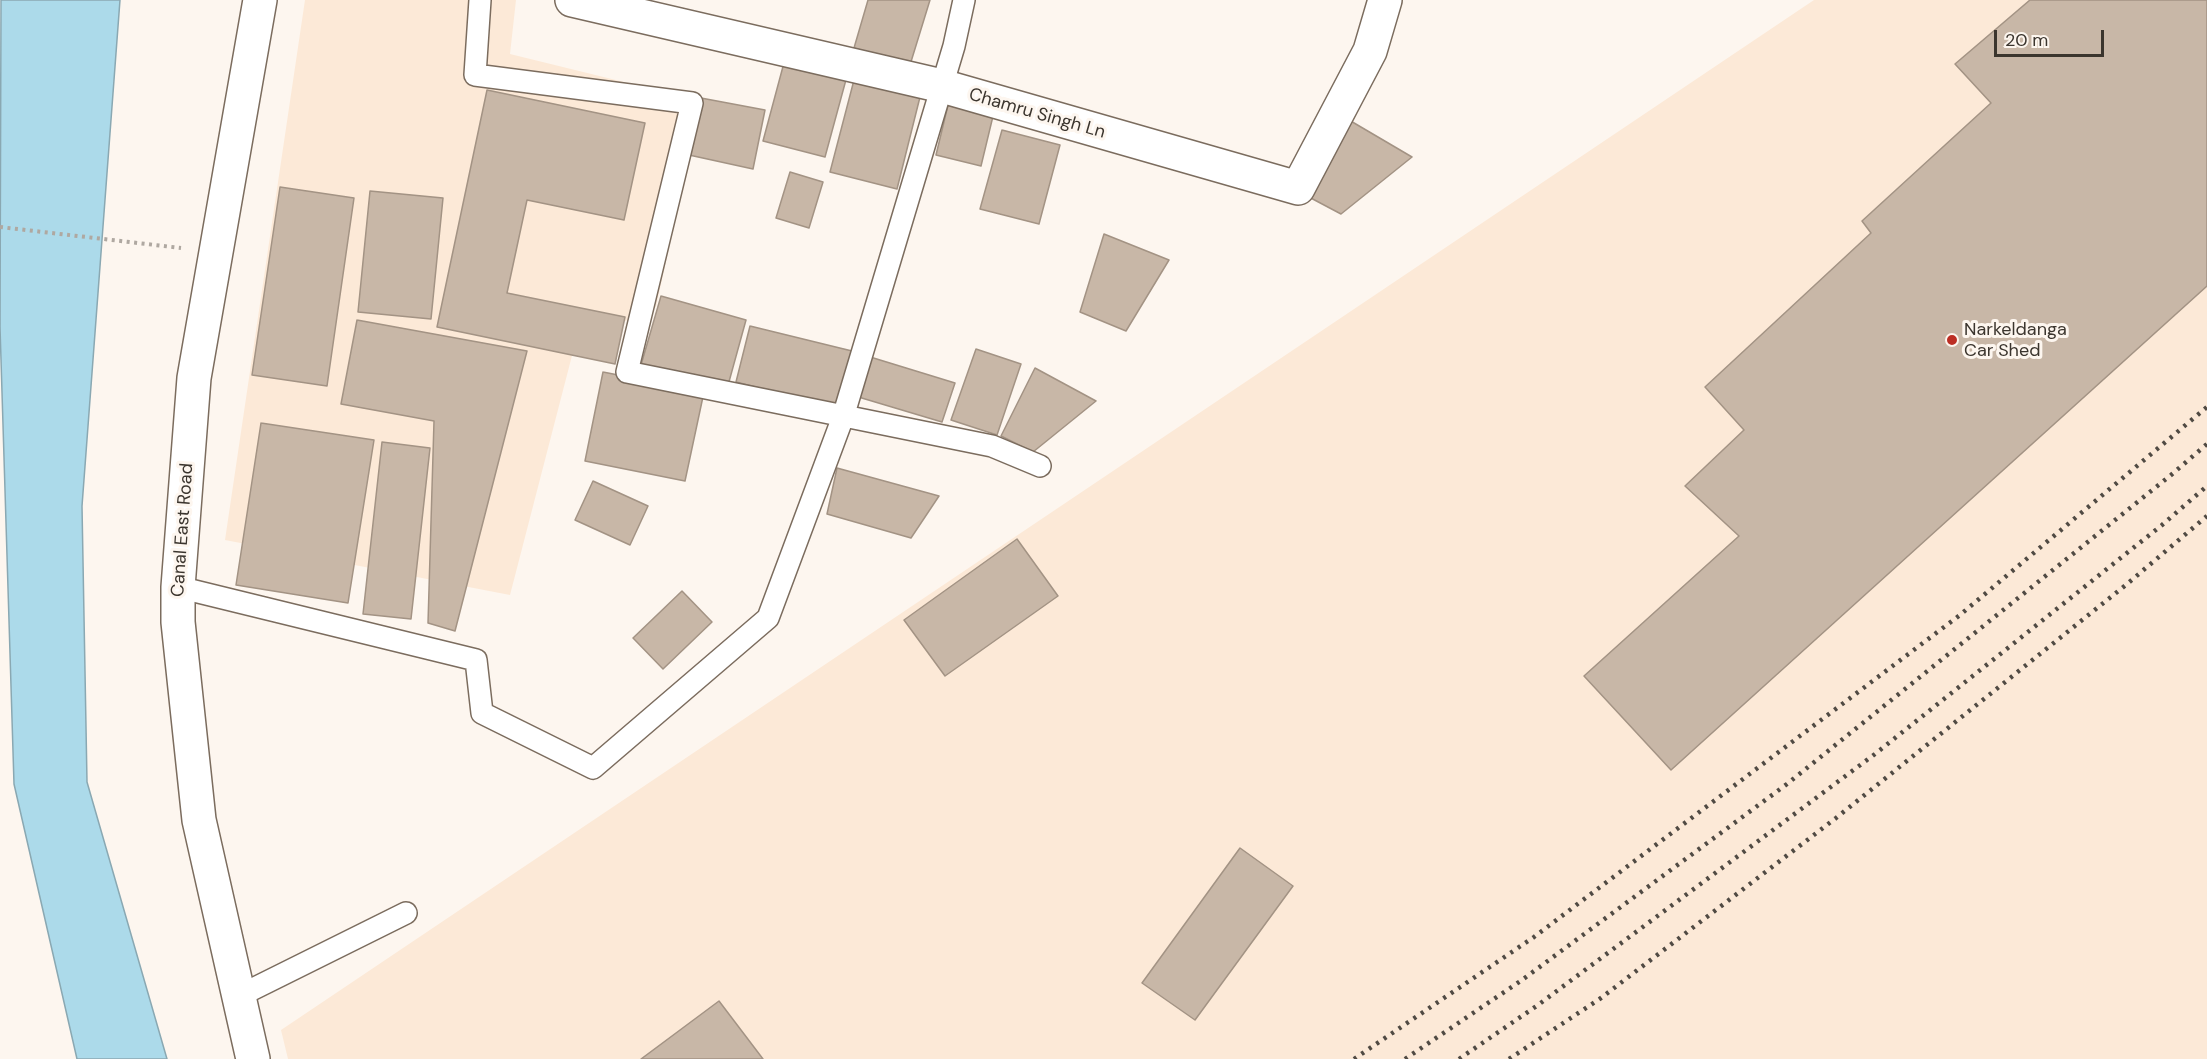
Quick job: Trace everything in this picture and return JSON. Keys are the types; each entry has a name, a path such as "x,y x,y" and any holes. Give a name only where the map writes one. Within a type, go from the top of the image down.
{"main road":[{"name":"Canal East Road","path":"253,1059 199,820 178,622 178,587 194,378 260,0"},
{"name":"Chamru Singh Ln","path":"572,0 942,86 1298,188 1370,51 1385,0"}],"lane":[{"path":"480,0 476,75 692,103 627,372 993,446 1040,465"},
{"path":"178,587 476,660 482,713 593,768 768,618 843,417 954,46 964,0"},
{"path":"239,996 406,913"}],"path":[{"path":"0,227 216,252"}],"shaded area":[{"path":"305,0 516,0 510,54 701,101 656,307 575,344 510,595 225,540"},
{"path":"1814,0 2207,0 2207,1059 288,1059 281,1030"}],"water":[{"path":"1,0 120,0 82,506 87,782 167,1059 77,1059 14,784 0,327"}],"building":[{"path":"868,0 930,0 910,65 854,48"},
{"name":"Narkeldanga Car Shed","path":"2030,0 2207,0 2207,286 1671,770 1584,676 1739,536 1685,486 1744,430 1705,387 1871,233 1862,221 1991,103 1955,64"},
{"path":"785,59 847,76 825,157 763,141"},
{"path":"854,80 920,97 897,189 830,172"},
{"path":"487,90 645,123 624,220 527,200 507,293 625,317 615,364 437,327"},
{"path":"701,98 765,110 753,169 689,155"},
{"path":"949,101 994,112 981,166 936,155"},
{"path":"1349,120 1412,157 1341,214 1307,196"},
{"path":"1002,130 1060,145 1039,224 980,209"},
{"path":"790,172 823,182 809,228 776,218"},
{"path":"280,187 354,198 327,386 252,375"},
{"path":"370,191 443,198 431,319 358,312"},
{"path":"1104,234 1169,260 1126,331 1080,312"},
{"path":"661,296 746,320 727,389 641,365"},
{"path":"357,320 527,351 455,631 428,623 434,421 341,404"},
{"path":"750,326 852,351 838,408 736,382"},
{"path":"976,349 1021,364 997,435 951,420"},
{"path":"867,356 955,383 942,422 855,396"},
{"path":"1035,368 1096,401 1033,452 1001,436"},
{"path":"603,372 704,392 685,481 585,461"},
{"path":"261,423 374,440 348,603 236,585"},
{"path":"382,442 430,448 411,619 363,614"},
{"path":"837,468 939,496 911,538 827,514"},
{"path":"593,481 648,506 630,545 575,520"},
{"path":"1017,539 1058,596 945,676 904,620"},
{"path":"682,591 712,622 663,669 633,638"},
{"path":"1240,848 1293,886 1195,1020 1142,983"},
{"path":"719,1001 763,1059 641,1059"}],"railway":[{"path":"1354,1059 1534,937 1960,615 2207,407"},
{"path":"1405,1059 1522,980 1787,784 2207,444"},
{"path":"1459,1059 1538,1005 1875,754 2162,525 2207,486"},
{"path":"1509,1059 1601,998 1836,818 2127,584 2207,516"}],"place":[{"name":"Narkeldanga Car Shed","path":"1952,340"}]}
